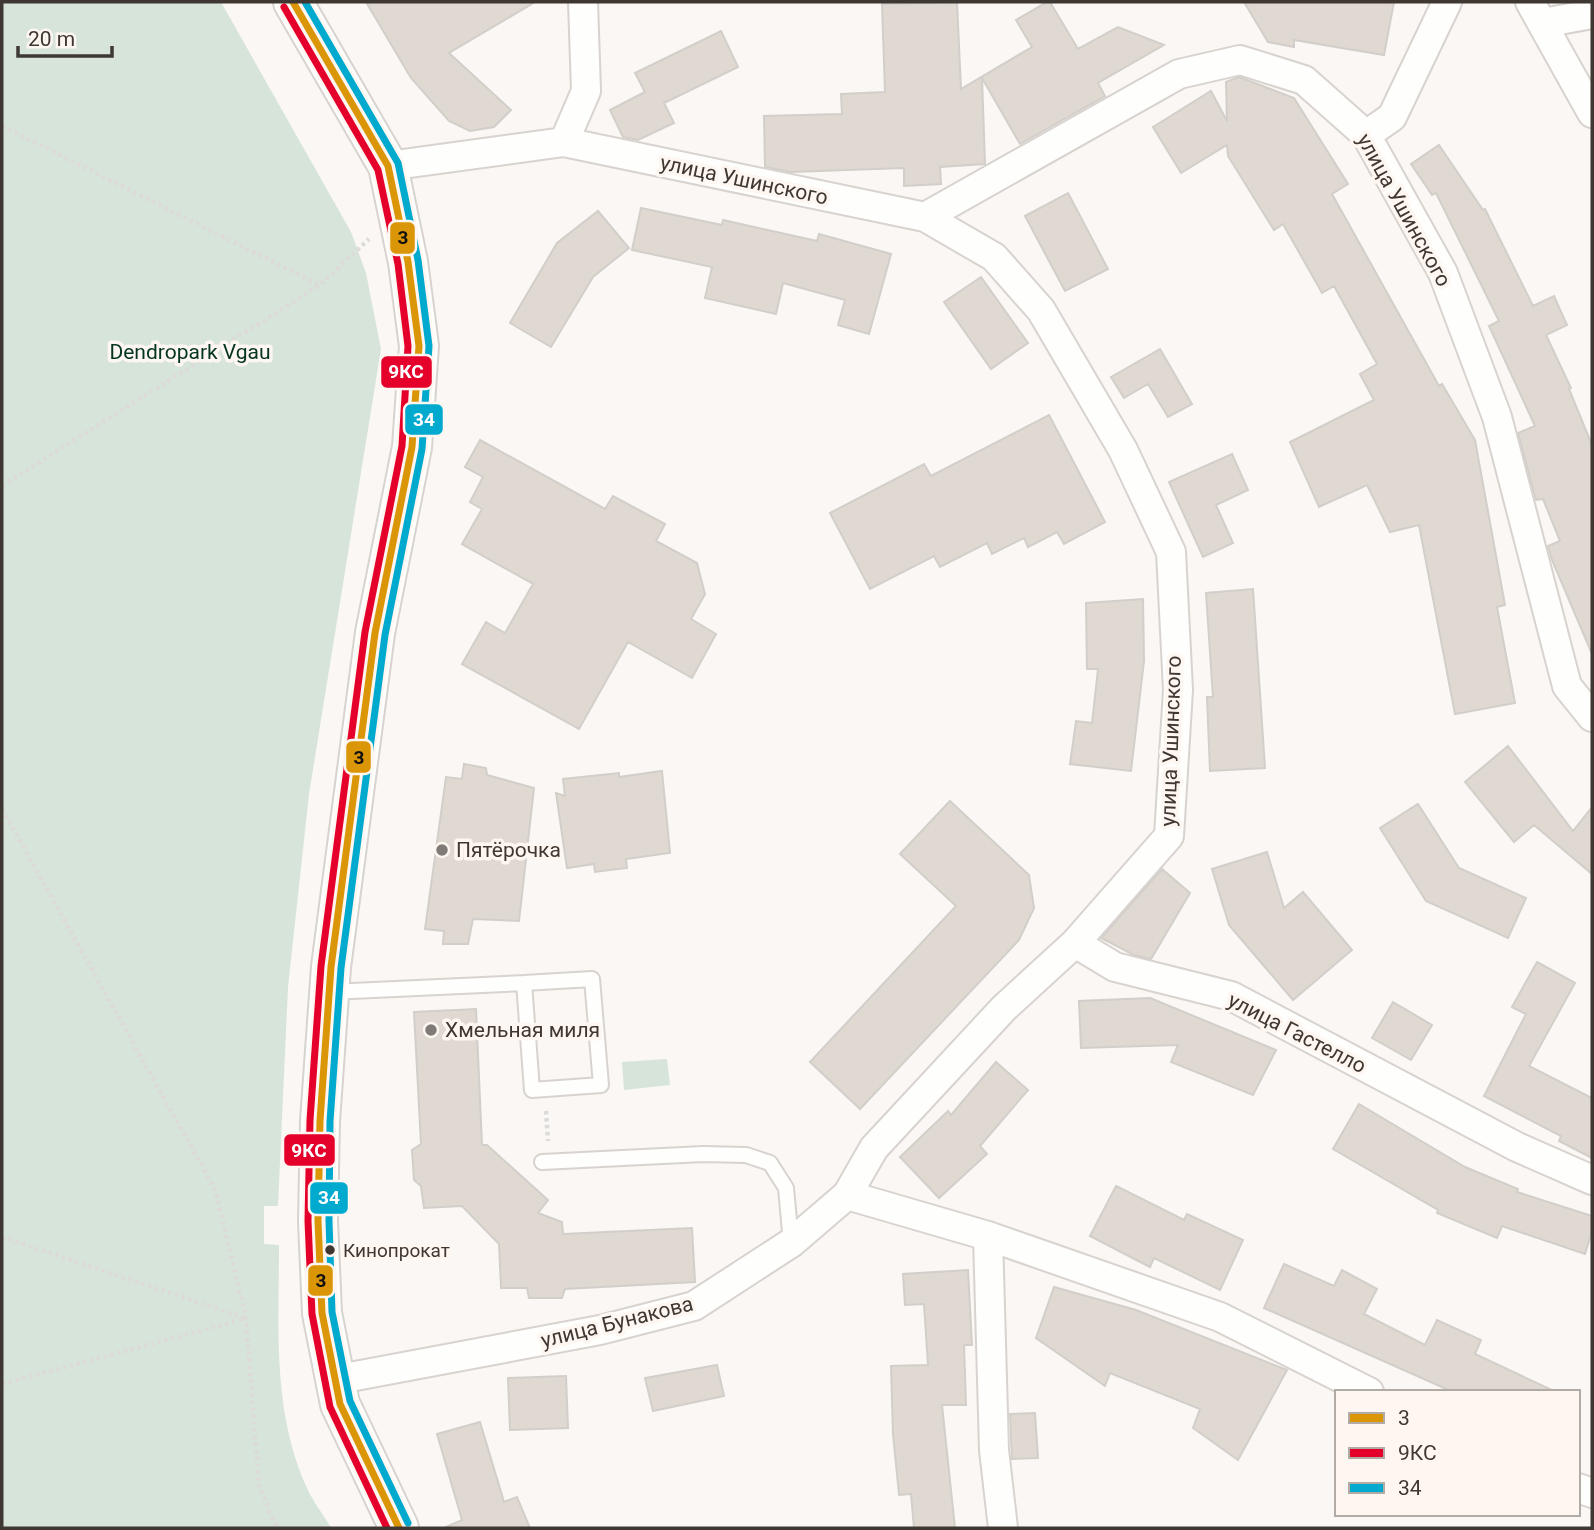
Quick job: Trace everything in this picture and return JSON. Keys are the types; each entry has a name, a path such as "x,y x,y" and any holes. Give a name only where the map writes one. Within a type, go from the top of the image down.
{"main road":[{"path":"293,2 388,166 399,211 419,346 412,447 375,633 329,992 320,1121 318,1221 322,1313 340,1404 399,1528"}],"street":[{"path":"564,142 586,91 583,2"},
{"path":"1366,135 1392,117 1447,2"},
{"path":"1536,12 1592,14"},
{"path":"1536,12 1592,113"},
{"name":"улица Ушинского","path":"925,217 1179,74 1240,60 1304,80 1366,135 1443,273 1497,417 1567,686 1592,717"},
{"name":"улица Ушинского","path":"388,166 564,142 925,217 994,257 1041,310 1123,450 1171,552 1178,690 1168,836 1075,943"},
{"path":"1075,943 1004,1008 874,1148 847,1195 988,1236 1220,1317 1365,1390"},
{"name":"улица Гастелло","path":"1075,943 1115,967 1231,996 1517,1147 1592,1180"},
{"name":"улица Бунакова","path":"334,1380 600,1330 694,1306 791,1243 847,1195"},
{"path":"988,1236 994,1450 1003,1528"}],"lane":[{"path":"329,992 592,979 601,1085 532,1090 524,984"},
{"path":"546,1162 703,1154 746,1155 770,1163 786,1188 791,1243"}],"path":[{"path":"2,126 320,285"},
{"path":"2,486 320,285 399,211"},
{"path":"2,809 215,1189 246,1318 259,1487 277,1528"},
{"path":"545,1089 546,1162"},
{"path":"2,1237 246,1318"},
{"path":"2,1384 246,1318"}],"green space":[{"name":"Dendropark Vgau","path":"2,2 221,2 351,232 366,273 381,349 309,794 288,987 278,1206 264,1206 264,1244 279,1245 280,1367 287,1427 306,1486 331,1528 2,1528"},
{"path":"667,1059 670,1085 624,1090 622,1062"}],"building":[{"path":"366,2 535,2 449,53 511,110 494,127 470,131 449,121 411,78"},
{"path":"957,2 961,89 1032,47 1016,20 1047,2 1050,2 1078,49 1118,27 1164,45 1098,83 1105,96 1020,144 982,78 985,164 940,167 941,184 904,186 904,168 791,172 765,167 764,116 842,114 841,94 885,92 882,4"},
{"path":"1244,2 1394,2 1384,55 1294,40 1294,47 1268,42"},
{"path":"721,31 738,67 664,103 674,123 638,140 623,137 610,110 645,92 635,73"},
{"path":"1239,77 1294,98 1348,184 1332,194 1439,386 1442,384 1475,440 1505,605 1497,607 1515,703 1455,714 1419,525 1390,532 1367,485 1319,507 1290,442 1374,400 1360,374 1377,364 1334,286 1322,293 1283,224 1274,230 1228,156 1227,145 1181,173 1153,127 1211,91 1227,121 1226,82"},
{"path":"1439,145 1483,210 1485,209 1533,306 1554,296 1567,325 1546,335 1571,388 1569,389 1592,445 1592,654 1548,546 1560,541 1543,499 1536,500 1518,433 1535,426 1489,326 1499,321 1436,193 1432,195 1411,164"},
{"path":"1068,193 1108,269 1065,291 1025,216"},
{"path":"641,208 722,225 723,220 817,241 819,234 891,254 869,334 838,325 845,300 783,283 776,314 705,298 712,267 632,250"},
{"path":"598,211 629,248 593,277 551,347 510,323 557,243"},
{"path":"981,277 1028,343 991,369 944,302"},
{"path":"1160,349 1192,404 1168,417 1148,384 1124,398 1111,377"},
{"path":"1049,415 1105,522 1064,544 1057,532 1028,547 1024,538 992,554 987,543 940,567 934,556 870,589 830,513 924,464 931,476"},
{"path":"480,440 605,509 613,496 665,524 656,541 697,563 705,594 691,619 716,634 692,678 628,642 579,729 462,664 486,622 505,633 533,584 462,544 482,509 470,502 483,477 465,467"},
{"path":"1232,454 1248,490 1216,505 1233,543 1203,557 1169,482"},
{"path":"1253,589 1265,768 1210,771 1207,697 1213,697 1206,593"},
{"path":"1143,599 1144,661 1131,771 1070,764 1076,721 1092,723 1098,669 1087,669 1086,603"},
{"path":"1508,746 1573,831 1592,807 1592,874 1534,825 1514,842 1465,782"},
{"path":"464,764 486,768 487,775 534,788 519,921 473,919 468,944 443,944 444,931 425,929 446,777 462,779"},
{"path":"662,771 670,853 626,859 627,868 595,872 594,864 567,868 556,793 565,796 563,779 619,773 619,777"},
{"path":"950,801 1029,875 1034,908 1019,940 860,1109 810,1062 956,906 900,854"},
{"path":"1418,804 1459,868 1526,898 1508,938 1426,901 1380,828"},
{"path":"1267,852 1284,908 1303,892 1352,950 1293,1000 1229,925 1212,869"},
{"path":"1162,869 1190,893 1151,959 1134,955 1101,938"},
{"path":"1537,962 1575,983 1529,1066 1592,1098 1592,1158 1559,1141 1561,1136 1484,1096 1526,1014 1512,1007"},
{"path":"1150,998 1276,1050 1253,1095 1171,1062 1178,1045 1081,1048 1079,1001"},
{"path":"1393,1002 1432,1025 1411,1060 1372,1038"},
{"path":"476,1009 482,1145 487,1145 548,1200 538,1213 562,1222 563,1234 692,1228 695,1282 565,1289 562,1298 529,1298 527,1288 501,1288 499,1244 462,1206 424,1208 421,1186 414,1180 412,1150 421,1144 414,1012"},
{"path":"996,1062 1028,1090 980,1146 987,1154 939,1198 900,1157 948,1111 951,1115"},
{"path":"1359,1104 1465,1167 1518,1189 1517,1192 1592,1216 1592,1231 1585,1254 1502,1226 1497,1238 1437,1213 1438,1210 1333,1149"},
{"path":"1116,1186 1184,1220 1187,1214 1243,1240 1220,1290 1154,1258 1150,1267 1090,1236"},
{"path":"1284,1264 1334,1286 1342,1270 1377,1289 1364,1314 1425,1345 1437,1320 1481,1340 1475,1354 1552,1390 1448,1390 1264,1308"},
{"path":"968,1270 972,1345 964,1345 966,1405 942,1405 955,1528 914,1528 911,1494 899,1495 893,1434 891,1366 928,1365 924,1304 905,1305 903,1274"},
{"path":"1054,1287 1136,1310 1287,1370 1238,1460 1193,1428 1200,1409 1110,1373 1105,1386 1036,1338"},
{"path":"717,1365 724,1396 653,1411 645,1378"},
{"path":"566,1376 568,1428 510,1430 508,1378"},
{"path":"1035,1413 1038,1458 1012,1459 1010,1414"},
{"path":"480,1422 504,1502 517,1497 530,1528 444,1528 462,1520 437,1434"}],"transit line":[{"name":"3","path":"293,2 388,166 408,262 419,346 412,447 375,633 331,967 320,1121 318,1221 322,1313 340,1404 399,1528"},
{"name":"34","path":"305,2 398,163 418,260 429,346 422,449 385,635 341,968 330,1121 332,1312 350,1401 408,1523"},
{"name":"9КС","path":"284,7 378,170 398,264 408,346 402,446 365,632 321,966 310,1120 308,1221 312,1314 330,1407 387,1528"}],"place":[{"name":"Пятёрочка","path":"442,850"},
{"name":"Хмельная миля","path":"431,1030"},
{"name":"Кинопрокат","path":"330,1250"}]}
